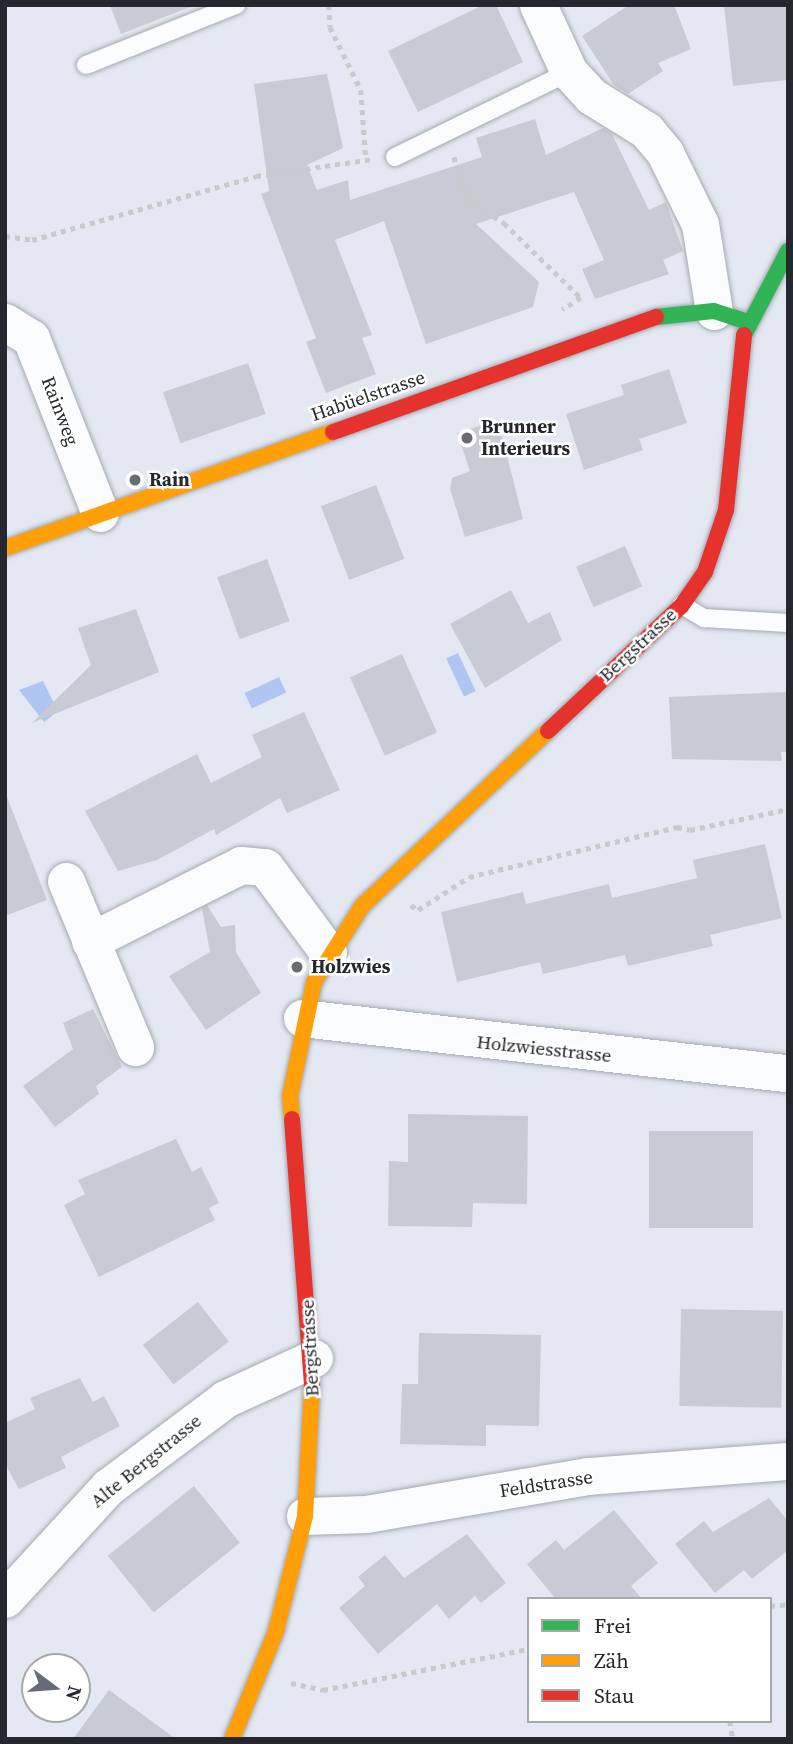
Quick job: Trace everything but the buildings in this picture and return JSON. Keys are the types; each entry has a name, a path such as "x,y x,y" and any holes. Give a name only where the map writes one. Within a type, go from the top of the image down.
{"street":[{"path":"538,5 569,72 591,96 646,130 665,153 700,224 731,317"},
{"name":"Bergstrasse","path":"232,1739 260,1676 305,1516 314,1358 290,1096 302,1018 328,952 384,885 682,605 705,572 726,510 733,396 731,317 788,251"},
{"name":"Habüelstrasse","path":"5,548 659,316 731,317"},
{"name":"Rainweg","path":"5,322 31,338 100,513"},
{"path":"90,941 241,865 265,867 328,952"},
{"path":"66,881 135,1046"},
{"name":"Holzwiesstrasse","path":"302,1018 788,1073"},
{"name":"Alte Bergstrasse","path":"5,1599 108,1487 225,1399 314,1358"},
{"name":"Feldstrasse","path":"305,1516 366,1514 589,1476 788,1461"}],"lane":[{"path":"86,65 236,5"},
{"path":"398,156 569,72"},
{"path":"682,605 704,618 788,623"}],"path":[{"path":"329,5 330,27 360,90 366,160"},
{"path":"446,132 468,200 504,223 581,298 551,316"},
{"path":"5,236 32,240 256,176 398,156"},
{"path":"384,885 418,910 469,877 677,827 690,830 788,809"},
{"path":"260,1676 323,1690 527,1649"}],"water":[{"path":"458,653 476,691 464,697 446,658"},
{"path":"279,677 286,692 252,708 245,693"},
{"path":"43,681 58,711 44,722 19,690"}],"traffic: fast":[{"path":"744,335 788,251"},
{"path":"656,317 714,311 748,322"}],"traffic: slow":[{"path":"5,548 333,432"},
{"path":"292,1119 290,1096 314,982 362,906 548,731"},
{"path":"232,1739 276,1631 305,1516 312,1386"}],"traffic: jam":[{"path":"333,432 656,317"},
{"path":"548,731 682,605 705,572 726,510 744,335"},
{"path":"292,1119 312,1386"}],"place":[{"name":"Brunner Interieurs","path":"467,438"},
{"name":"Rain","path":"135,480"},
{"name":"Holzwies","path":"297,967"}]}
